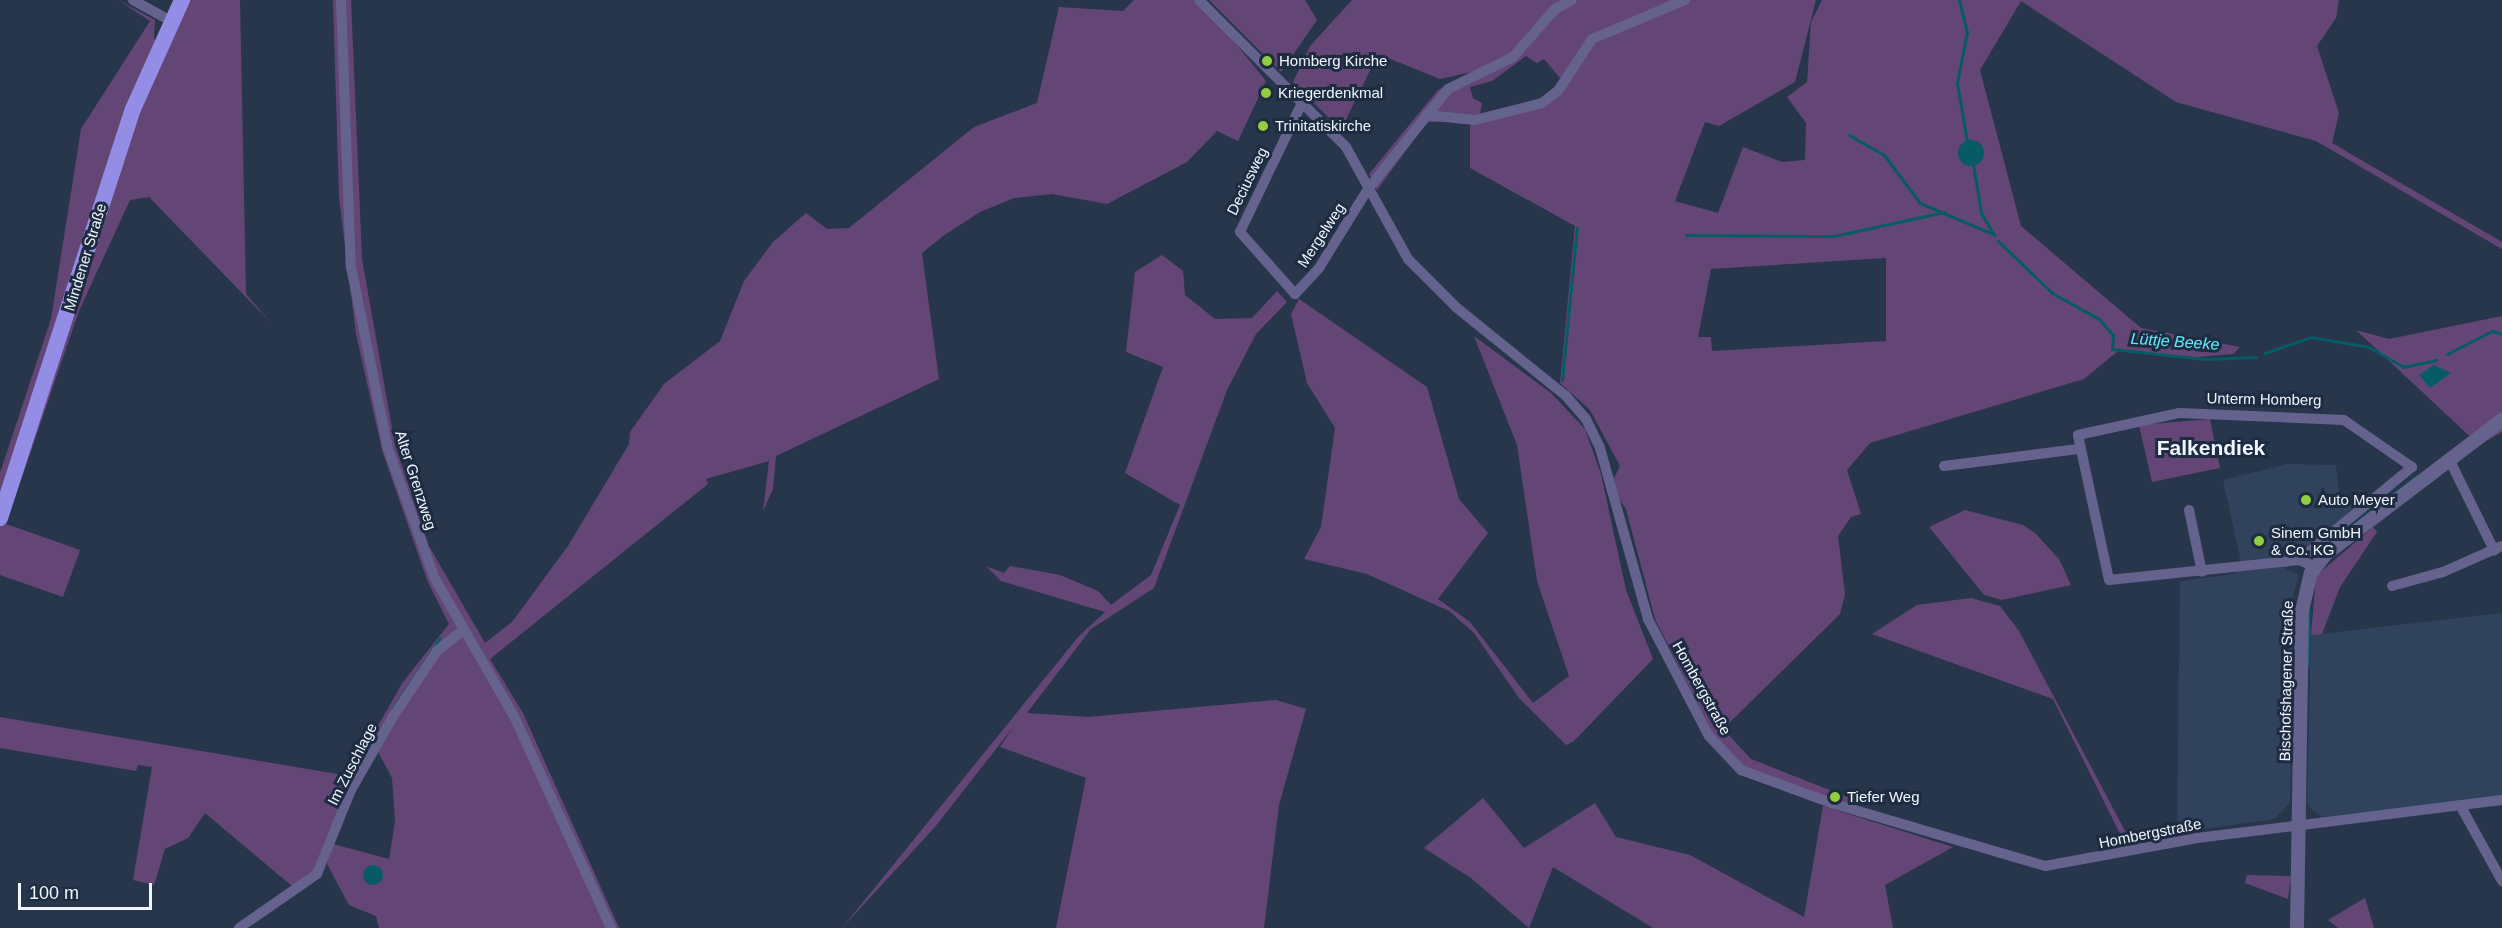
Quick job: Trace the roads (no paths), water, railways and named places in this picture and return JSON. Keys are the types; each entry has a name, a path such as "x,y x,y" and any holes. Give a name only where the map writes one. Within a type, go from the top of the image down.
{"main road":[{"name":"Mindener Straße","path":"0,518 117,157 171,21 182,0"}],"street":[{"path":"133,0 171,21"},
{"name":"Alter Grenzweg","path":"341,0 345,198 363,334 388,449 434,577 462,631 514,716 611,928"},
{"name":"Hombergstraße","path":"1199,0 1267,73 1303,101 1346,147 1388,230 1421,273 1474,323 1566,396 1586,419 1600,448 1648,619 1709,736 1741,770 1854,811 2045,866 2300,825 2502,800"},
{"name":"Mergelweg","path":"1295,294 1319,268 1368,189 1448,89 1513,57 1555,9 1572,0"},
{"path":"1426,115 1474,120 1542,103 1558,92 1592,39 1685,0"},
{"name":"Deciusweg","path":"1295,294 1240,231 1303,101"},
{"name":"Unterm Homberg","path":"2078,449 2082,432 2167,415 2330,415 2410,464 2409,473 2299,560"},
{"path":"1944,466 2078,449 2109,580 2299,560 2314,567 2449,459 2502,420"},
{"path":"2392,586 2498,548 2449,459"},
{"path":"2189,510 2202,572"},
{"name":"Bischofshagener Straße","path":"2297,928 2302,611 2314,567"},
{"name":"Im Zuschlage","path":"239,928 317,874 351,790 394,715 437,651 462,631"},
{"path":"2460,805 2502,881"}],"waterway":[{"name":"Lüttje Beeke","path":"1959,0 1967,32 1957,83 1967,141"},
{"name":"Lüttje Beeke","path":"1849,135 1884,155 1920,203 1993,234"},
{"name":"Lüttje Beeke","path":"1973,164 1981,213 1994,235"},
{"name":"Lüttje Beeke","path":"1686,235 1834,236 1944,212"},
{"path":"1562,380 1577,228"},
{"name":"Lüttje Beeke","path":"1998,241 2052,293 2099,319 2113,335 2112,349 2204,359 2256,357"},
{"name":"Lüttje Beeke","path":"2447,354 2492,331 2502,334"},
{"name":"Lüttje Beeke","path":"2265,353 2311,337 2369,347 2403,367 2436,360"},
{"path":"2353,525 2417,476"},
{"path":"2308,665 2309,609"},
{"path":"393,708 440,638"},
{"path":"352,778 374,739"}],"place":[{"name":"Homberg Kirche","path":"1267,61"},
{"name":"Kriegerdenkmal","path":"1266,93"},
{"name":"Trinitatiskirche","path":"1263,126"},
{"name":"Auto Meyer","path":"2306,500"},
{"name":"Sinem GmbH & Co. KG","path":"2259,541"},
{"name":"Tiefer Weg","path":"1835,797"}],"district":[{"name":"Falkendiek","path":"2211,448"}]}
